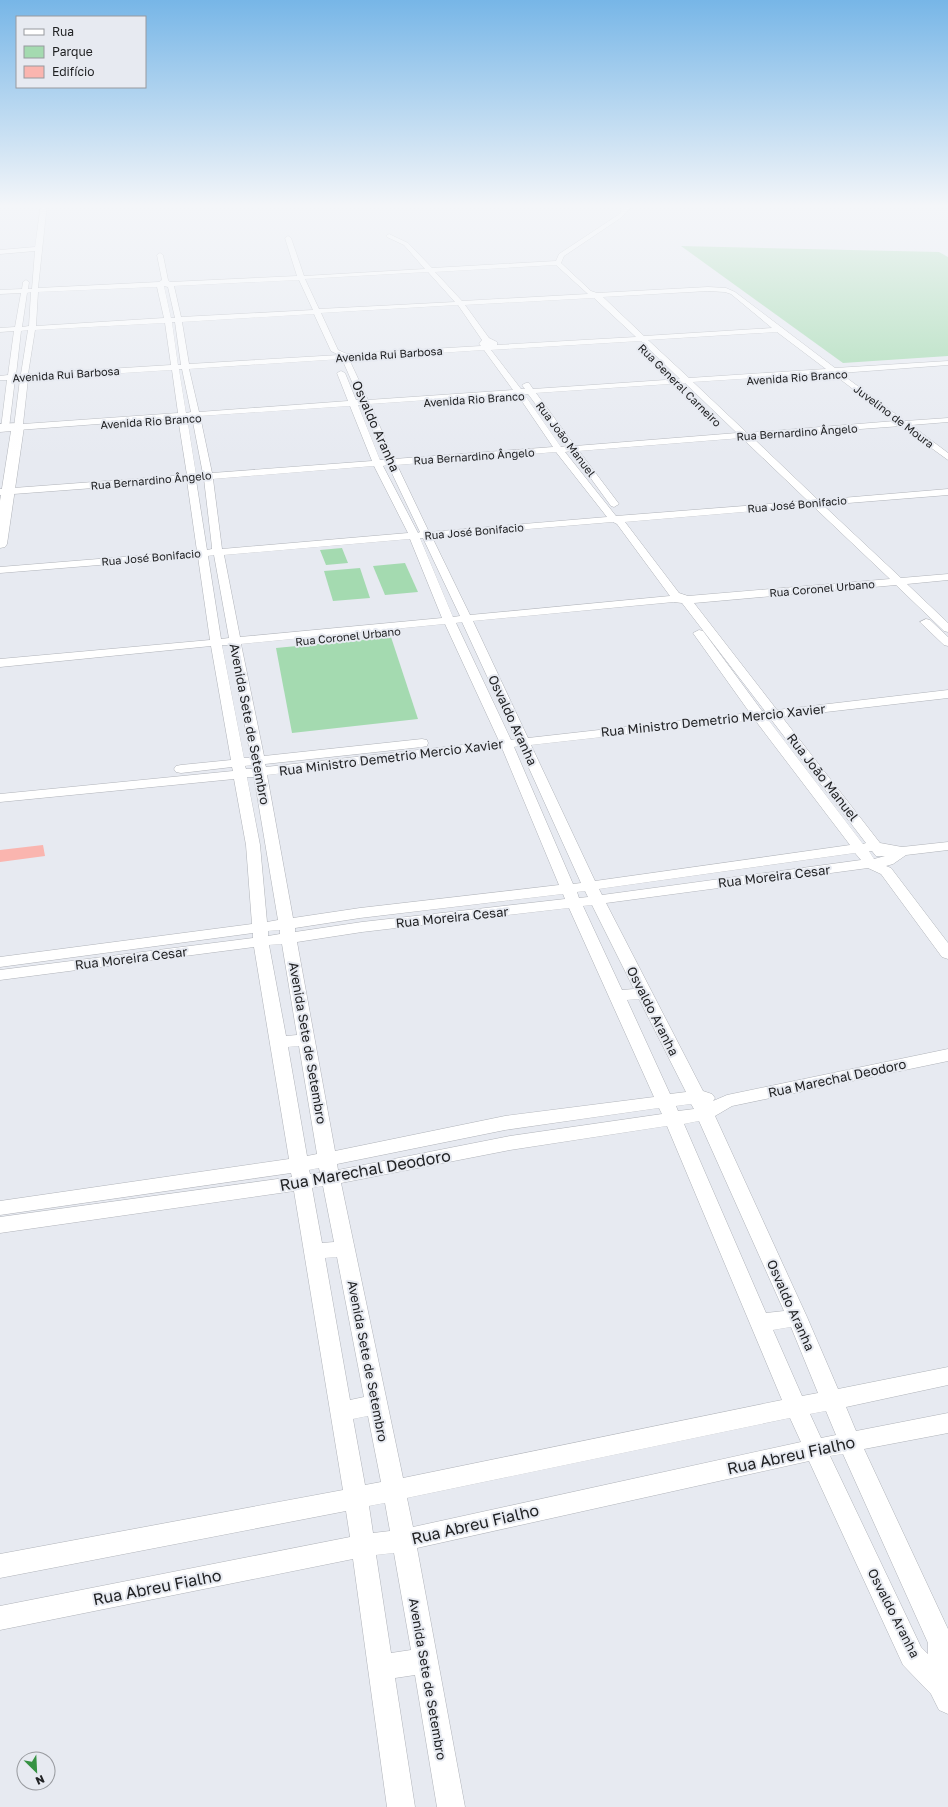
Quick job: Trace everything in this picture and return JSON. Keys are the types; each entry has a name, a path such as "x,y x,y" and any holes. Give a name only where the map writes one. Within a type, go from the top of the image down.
{"street":[{"path":"0,539 5,474 16,445 7,433 7,414 18,331 26,288"},
{"path":"7,433 20,413 24,375 32,330 34,288"},
{"path":"0,294 106,288"},
{"name":"Avenida Sete de Setembro","path":"166,288 199,476 210,550 216,646 253,845 260,935 356,1498 401,1807"},
{"name":"Osvaldo Aranha","path":"306,288 361,405 384,463 419,533 467,621 594,893 705,1114 941,1642 944,1693"},
{"name":"Rua João Manuel","path":"446,288 460,303 489,344 505,374 521,394 559,450 583,481 618,517 683,600 728,654 876,846 887,866 948,954"},
{"name":"Rua General Carneiro","path":"585,288 637,337 665,359 683,383 688,394 780,482 829,517 850,536 885,582"},
{"name":"Juvelino de Moura","path":"591,294 708,289 726,290 733,293 777,328 948,456"},
{"path":"0,332 99,326 172,318 218,319 591,294"},
{"name":"Avenida Rui Barbosa","path":"0,377 179,364 410,351 489,344 710,333 777,328"},
{"name":"Rua General Carneiro","path":"637,337 654,360 683,383 701,393 777,466 792,482 818,517 860,558 873,566 896,587 917,600 945,626"},
{"name":"Rua João Manuel","path":"489,344 507,362"},
{"path":"654,360 665,359"},
{"name":"Avenida Rio Branco","path":"7,433 250,412 948,365"},
{"name":"Rua João Manuel","path":"505,374 519,376 597,480 618,517"},
{"path":"11,389 23,388"},
{"path":"688,394 701,393"},
{"path":"700,406 714,405"},
{"path":"534,413 547,412"},
{"path":"7,414 20,413"},
{"path":"715,420 728,419"},
{"name":"Rua Bernardino Ângelo","path":"4,492 948,420"},
{"path":"746,449 759,449"},
{"path":"764,467 777,466"},
{"path":"583,481 597,480"},
{"path":"780,482 792,482"},
{"name":"Rua José Bonifacio","path":"0,570 151,555 618,517 948,488"},
{"name":"Rua José Bonifacio","path":"807,501 948,492"},
{"path":"818,517 829,517"},
{"name":"Osvaldo Aranha","path":"419,533 451,622 504,738 574,903 666,1102 813,1445 912,1656 944,1693"},
{"path":"838,537 850,536"},
{"name":"Avenida Sete de Setembro","path":"210,550 235,644 259,766 289,931 327,1159 404,1540 451,1807"},
{"name":"Rua José Bonifacio","path":"0,565 151,555"},
{"name":"Rua Coronel Urbano","path":"0,663 46,662 451,622 885,582 896,587 948,577"},
{"name":"Rua João Manuel","path":"683,600 715,656 871,864"},
{"path":"904,601 917,600"},
{"path":"919,615 948,643"},
{"path":"929,625 945,626"},
{"path":"715,656 728,654"},
{"name":"Rua Coronel Urbano","path":"0,670 46,662"},
{"name":"Rua Ministro Demetrio Mercio Xavier","path":"0,798 103,783 504,738 756,712 879,698 948,688"},
{"name":"Rua Ministro Demetrio Mercio Xavier","path":"879,698 948,694"},
{"path":"808,781 824,779"},
{"name":"Rua Ministro Demetrio Mercio Xavier","path":"0,789 103,783"},
{"path":"253,845 272,843"},
{"name":"Rua Moreira Cesar","path":"361,920 574,903 594,893 720,867 876,846 902,851 948,846"},
{"name":"Rua Moreira Cesar","path":"0,975 39,964 289,931 569,889 594,893 727,882 871,864 887,866 902,851"},
{"path":"720,867 727,882"},
{"name":"Rua Moreira Cesar","path":"0,962 39,964"},
{"path":"617,996 644,993"},
{"path":"278,1043 307,1039"},
{"name":"Rua Marechal Deodoro","path":"9,1216 301,1174 332,1178 510,1143 705,1114 727,1101 948,1054"},
{"name":"Rua Marechal Deodoro","path":"301,1174 327,1159 506,1123 697,1097 727,1101"},
{"path":"506,1123 510,1143"},
{"path":"314,1252 346,1248"},
{"path":"760,1324 797,1317"},
{"path":"0,1566 356,1498 798,1410 834,1405 948,1376"},
{"path":"341,1411 376,1405"},
{"name":"Rua Abreu Fialho","path":"0,1618 362,1546 404,1540 813,1445 948,1423"},
{"path":"380,1668 425,1660"}],"green space":[{"path":"740,288 948,288 948,356 843,363"},
{"path":"342,548 348,563 326,565 320,550"},
{"path":"405,563 418,592 385,595 373,566"},
{"path":"360,568 370,598 333,601 324,571"},
{"path":"391,637 418,719 292,733 276,648"}],"building":[{"path":"43,845 45,856 0,862 0,850"}]}
